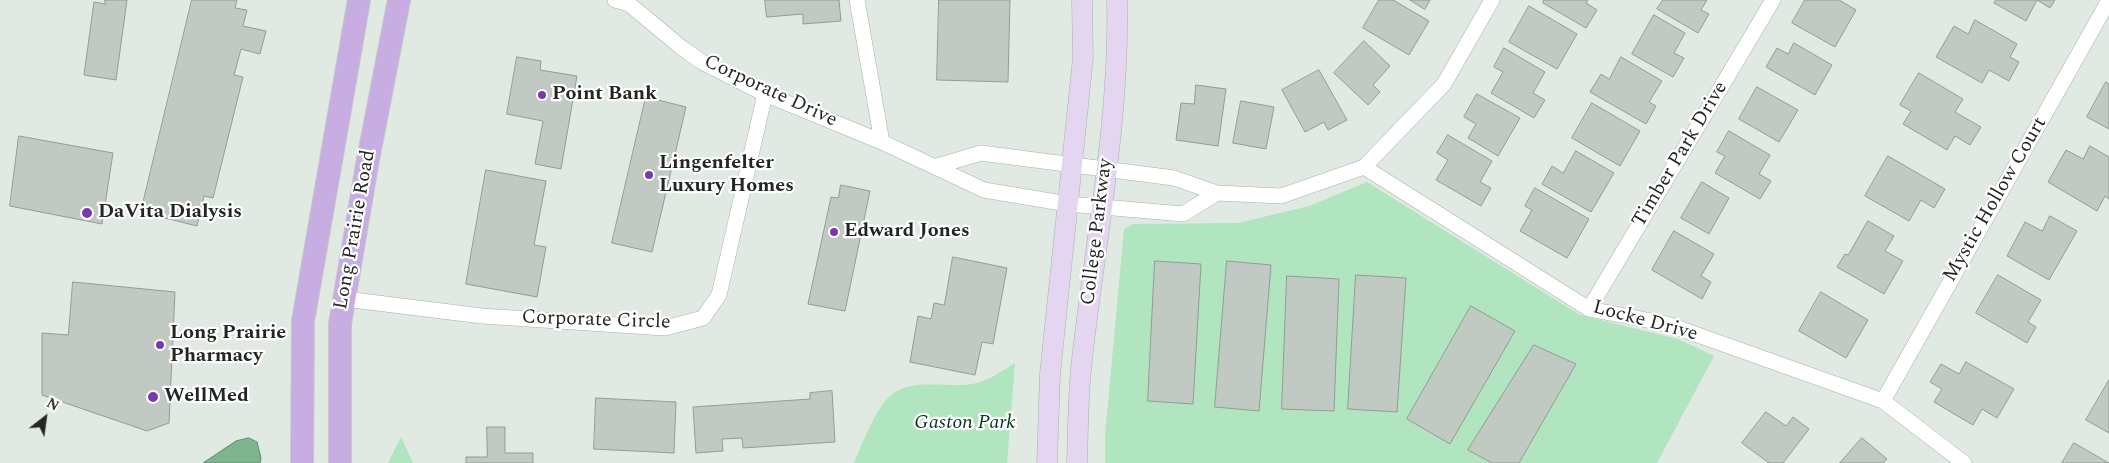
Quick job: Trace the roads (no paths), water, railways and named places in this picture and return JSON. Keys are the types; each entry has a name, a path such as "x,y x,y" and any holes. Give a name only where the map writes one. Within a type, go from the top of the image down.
{"main road":[{"name":"Long Prairie Road","path":"302,463 303,321 359,0"},
{"name":"Long Prairie Road","path":"340,463 340,324 367,165 399,0"},
{"name":"College Parkway","path":"1047,463 1050,374 1083,58 1082,0"},
{"name":"College Parkway","path":"1077,463 1081,370 1102,207 1118,52 1117,0"}],"street":[{"name":"Corporate Drive","path":"615,0 628,4 702,62 765,94 937,166 984,190 1068,204 1183,214 1217,193"},
{"path":"858,0 882,142"},
{"path":"937,166 981,153 1072,163 1174,178 1217,193 1281,196 1364,166 1444,84 1492,0"},
{"name":"Timber Park Drive","path":"1589,309 1773,0"},
{"name":"Mystic Hollow Court","path":"1883,401 2109,0"},
{"name":"Corporate Circle","path":"345,299 482,316 665,328 703,318 720,295 765,94"},
{"name":"Locke Drive","path":"1364,166 1589,309 1667,324 1883,401 1964,463"}],"place":[{"name":"Point Bank","path":"542,95"},
{"name":"Lingenfelter Luxury Homes","path":"649,175"},
{"name":"DaVita Dialysis","path":"87,213"},
{"name":"Edward Jones","path":"834,232"},
{"name":"Long Prairie Pharmacy","path":"160,345"},
{"name":"WellMed","path":"153,397"}],"park label":[{"name":"Gaston Park","path":"965,424"}]}
